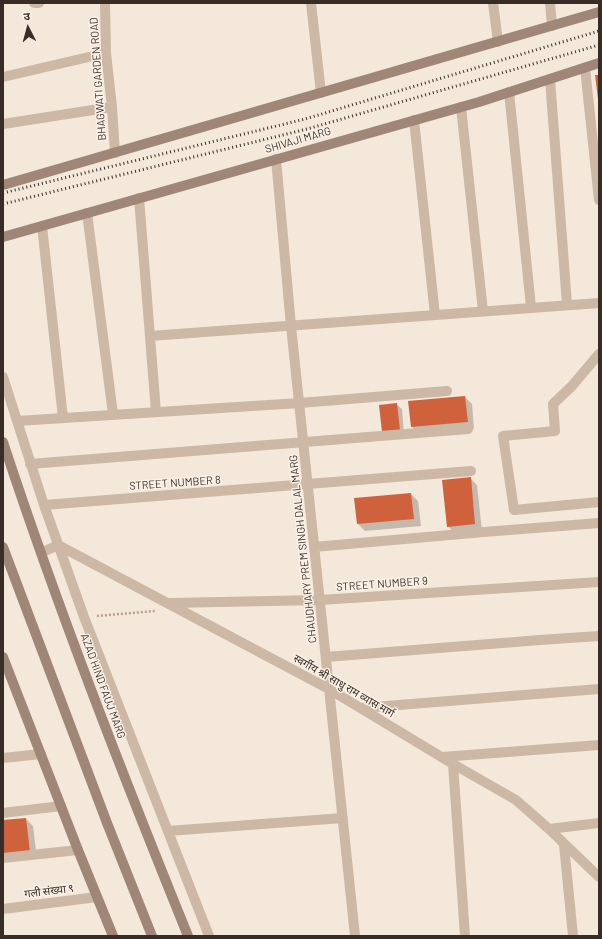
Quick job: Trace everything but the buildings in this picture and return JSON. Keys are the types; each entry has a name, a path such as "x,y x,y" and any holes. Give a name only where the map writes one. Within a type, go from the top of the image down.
{"main road":[{"path":"3,185 599,12"},
{"name":"SHIVAJI MARG","path":"3,237 414,120 509,92 599,63"},
{"name":"AZAD HIND FAUJ MARG","path":"3,442 81,664 125,780 188,936"},
{"path":"3,547 107,823 152,936"},
{"path":"3,660 113,936"}],"street":[{"path":"34,3 39,3"},
{"name":"BHAGWATI GARDEN ROAD","path":"106,3 106,53 115,153"},
{"path":"311,3 321,93"},
{"path":"493,3 498,42"},
{"path":"550,3 552,26"},
{"path":"3,77 106,53"},
{"path":"585,68 599,200"},
{"path":"550,79 567,304"},
{"path":"509,92 531,307"},
{"path":"461,106 483,312"},
{"path":"3,124 112,107"},
{"path":"414,120 434,315"},
{"name":"CHAUDHARY PREM SINGH DALAL MARG","path":"276,159 314,547 355,936"},
{"path":"139,198 156,412"},
{"path":"87,213 113,414"},
{"path":"42,226 64,418"},
{"path":"150,336 483,312 567,304 599,303"},
{"path":"599,354 572,386 553,404 555,431 503,436 514,510 599,502"},
{"path":"3,377 30,464 84,617 209,936"},
{"path":"17,421 300,403 447,391"},
{"path":"30,464 468,430"},
{"name":"STREET NUMBER 8","path":"44,505 472,471"},
{"path":"314,547 599,523"},
{"path":"41,553 58,546"},
{"name":"स्वर्गीय श्री साधु राम व्यास मार्ग","path":"58,546 164,607 329,689 453,764 516,800 599,877"},
{"name":"STREET NUMBER 9","path":"164,607 320,600 599,582"},
{"path":"326,657 599,636"},
{"path":"361,708 599,689"},
{"path":"442,757 599,745"},
{"path":"3,758 41,754"},
{"path":"453,764 465,936"},
{"path":"3,812 61,806"},
{"path":"168,831 343,818"},
{"path":"549,829 599,823"},
{"path":"564,845 573,936"},
{"path":"3,858 78,850"},
{"name":"गली संख्या ९","path":"3,909 97,897"}],"path":[{"path":"84,617 164,607"}],"railway":[{"path":"3,193 305,119 599,31"},
{"path":"3,204 307,129 599,45"}]}
